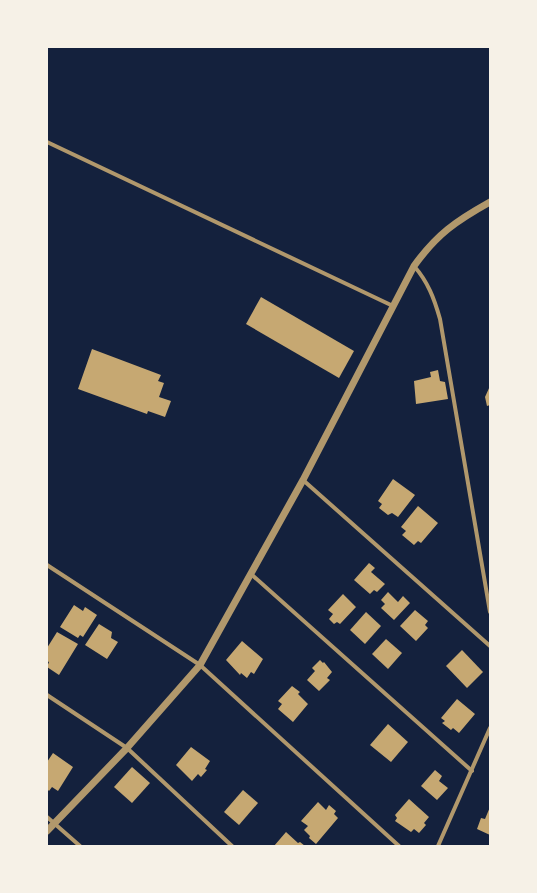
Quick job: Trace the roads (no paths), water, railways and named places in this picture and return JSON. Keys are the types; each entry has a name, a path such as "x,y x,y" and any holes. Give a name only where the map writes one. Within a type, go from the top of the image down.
{"street":[{"path":"47,142 393,306"},
{"path":"47,831 127,748 200,665 303,480 414,266 428,246 446,229 463,217 490,202"},
{"path":"414,266 425,278 433,294 440,319 490,612"},
{"path":"303,480 490,646"},
{"path":"47,565 200,665 398,846"},
{"path":"251,574 472,771"},
{"path":"47,695 127,748 232,846"},
{"path":"438,846 490,728"},
{"path":"47,817 55,822 80,846"}]}
